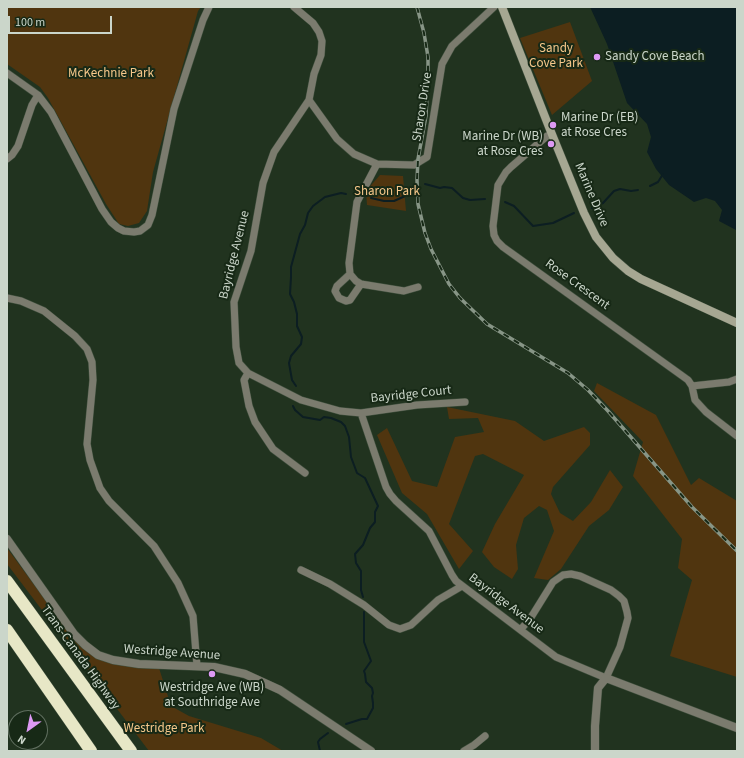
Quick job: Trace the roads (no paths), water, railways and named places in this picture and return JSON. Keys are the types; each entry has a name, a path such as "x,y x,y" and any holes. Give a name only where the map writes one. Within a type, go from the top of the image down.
{"highway":[{"name":"Trans-Canada Highway","path":"7,581 131,751"},
{"path":"7,630 91,751"}],"main road":[{"name":"Marine Drive","path":"502,7 550,130 596,237 613,258 628,271 641,279 737,323"}],"street":[{"path":"7,73 38,95 51,112 106,214 118,228 130,232 140,231 148,225 152,215 174,109 203,20 209,7"},
{"name":"Bayridge Avenue","path":"248,373 239,363 236,347 234,302 251,251 264,183 274,152 310,100 314,74 322,54 322,41 316,27 294,7"},
{"name":"Sharon Drive","path":"310,100 337,139 354,154 377,164 414,165 427,157 442,64 452,46 494,7"},
{"path":"7,159 12,155 18,146 32,105 38,95"},
{"name":"Rose Crescent","path":"550,130 547,136 506,172 498,185 493,226 494,235 503,247 688,380 692,386 695,400 706,412 737,436"},
{"path":"377,164 357,202 350,274 361,284 404,291 418,287"},
{"path":"350,274 337,286 336,291 339,298 346,301 350,300 361,284"},
{"path":"7,298 21,300 44,311 75,336 87,349 92,362 93,380 87,444 90,460 100,488 109,501 154,546 178,583 193,616 197,666"},
{"path":"305,473 273,448 255,422 249,406 244,380 248,373 301,400 340,411 361,413"},
{"path":"692,386 729,382 737,379"},
{"name":"Bayridge Court","path":"361,413 417,405 465,402"},
{"name":"Bayridge Avenue","path":"361,413 386,487 390,494 429,530 452,575 462,586 562,661 737,728"},
{"name":"Westridge Avenue","path":"7,540 69,628 85,645 104,658 139,664 197,666 231,670 260,680 280,690 371,751"},
{"path":"301,570 330,584 364,605 389,626 400,629 411,625 438,600 462,586"},
{"path":"521,629 530,619 554,582 563,575 571,574 580,576 611,590 620,596 624,601 628,612 628,618 620,647 606,678 598,688 595,751"},
{"path":"464,751 485,736"}],"waterway":[{"path":"650,186 658,182 663,174"},
{"path":"425,184 440,188 452,188 463,198 470,200 485,199"},
{"path":"592,208 603,203 614,191 620,189 631,191 638,190"},
{"path":"296,386 292,380 289,363 291,356 301,344 302,337 297,326 297,314 290,294 291,267 300,234 305,225 308,213 313,206 325,197 341,193 346,194"},
{"path":"371,198 384,201 394,201 412,193"},
{"path":"505,202 514,206 533,226 553,223 574,213"},
{"path":"293,406 295,410 303,417 320,420 324,417 331,418 341,422 345,426 349,437 351,457 357,473 365,478 378,506 375,512 375,522 370,528 363,545 355,554 356,563 361,571 361,590 363,597"},
{"path":"346,724 367,719 373,708 372,688 366,682 364,671 371,661 364,642 364,612"},
{"path":"320,751 318,742 328,733"}],"railway":[{"path":"417,7 424,33 428,57 426,116 418,159 418,204 425,233 431,249 449,284 460,298 487,324 568,373 588,390 692,507 737,551"}],"place":[{"name":"Sandy Cove Beach","path":"597,57"},
{"name":"Marine Dr (EB) at Rose Cres","path":"553,125"},
{"name":"Marine Dr (WB) at Rose Cres","path":"551,144"},
{"name":"Westridge Ave (WB) at Southridge Ave","path":"212,674"}],"park label":[{"name":"Sandy Cove Park","path":"556,56"},
{"name":"McKechnie Park","path":"111,74"},
{"name":"Sharon Park","path":"387,192"},
{"name":"Westridge Park","path":"164,729"}]}
